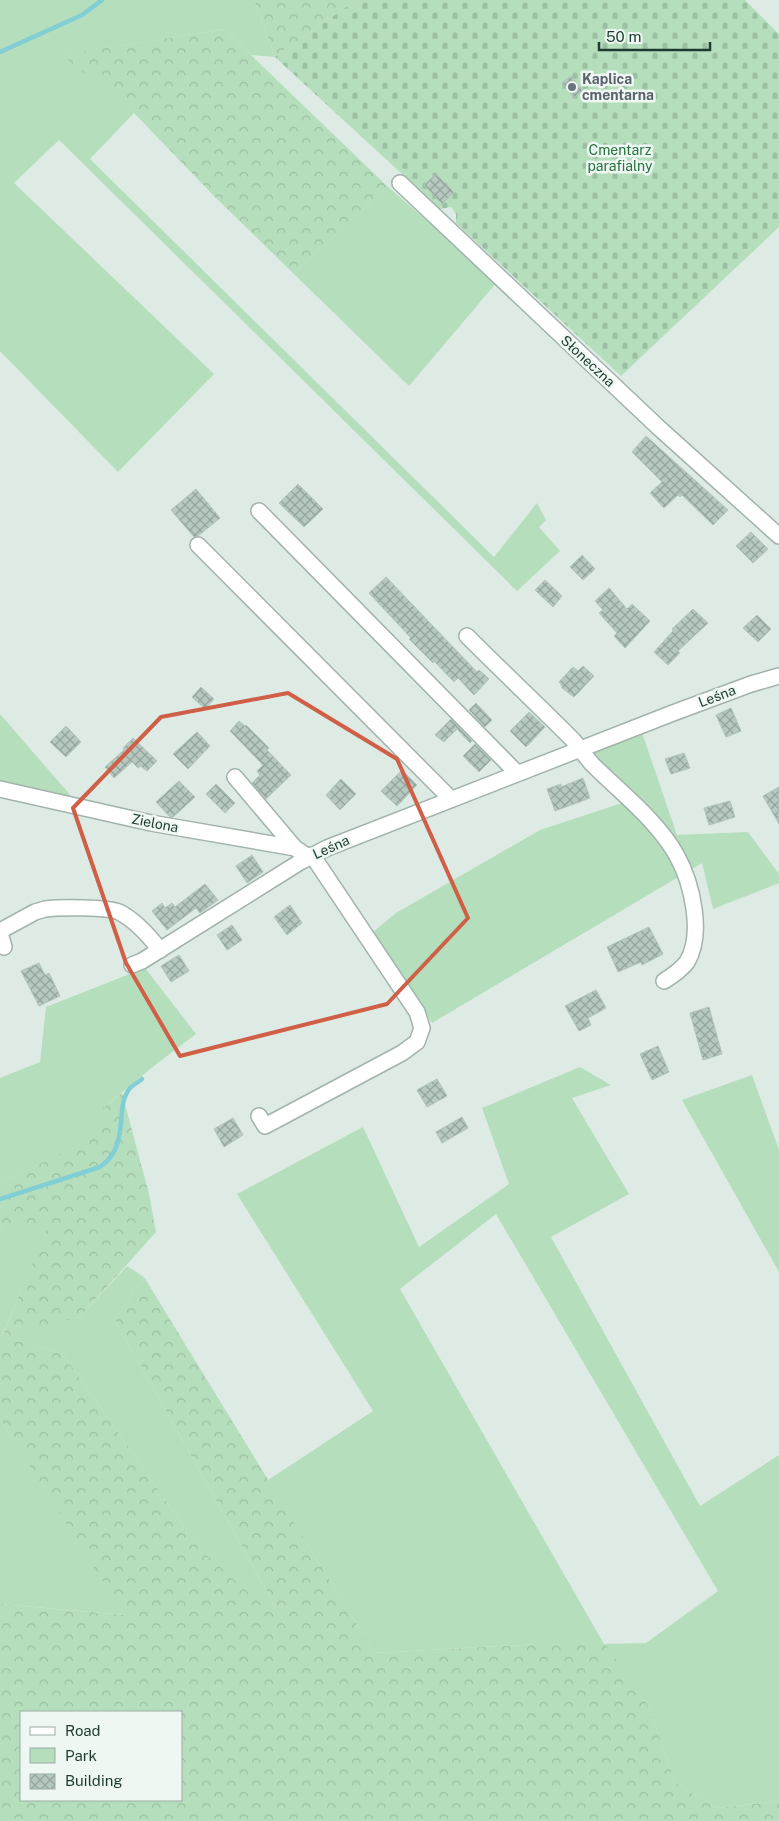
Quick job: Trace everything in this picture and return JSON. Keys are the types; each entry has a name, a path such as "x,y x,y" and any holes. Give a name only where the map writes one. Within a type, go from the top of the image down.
{"street":[{"name":"Słoneczna","path":"400,183 664,433 779,536"},
{"path":"259,511 517,773"},
{"path":"198,545 451,799"},
{"path":"467,636 632,802 667,841 678,857 686,877 694,913 694,942 686,963 680,970 664,981"},
{"name":"Leśna","path":"132,965 160,950 310,856 580,748 735,690 779,676"},
{"path":"235,777 295,848"},
{"name":"Zielona","path":"0,788 151,823 295,848 310,856"},
{"path":"260,1116 265,1126 402,1052 417,1042 422,1028 417,1012 310,856"},
{"path":"1,937 35,912 45,909 108,909 128,918 160,950"}],"highlighted area":[{"path":"288,693 397,759 468,918 387,1004 180,1056 126,963 73,808 161,717"}],"green space":[{"path":"0,0 254,0 275,57 251,55 225,29 63,55 134,113 90,159 494,557 537,503 546,520 539,527 560,551 517,591 59,140 14,183 214,374 118,472 0,351"},
{"path":"254,0 356,0 275,57"},
{"name":"Cmentarz parafialny","path":"356,0 745,0 779,34 779,227 621,376 456,223 456,214 451,207 440,209 275,57"},
{"path":"225,29 387,186 294,274 212,194 134,113 62,55"},
{"path":"387,186 497,282 409,386 294,274"},
{"path":"0,714 71,796 0,783"},
{"path":"638,721 677,835 748,832 779,874 779,883 713,909 702,863 432,1023 372,933 396,913 540,830 622,803 583,742"},
{"path":"145,968 196,1034 103,1108 103,1134 0,1183 0,1078 40,1062 46,1007"},
{"path":"580,1067 611,1085 572,1098 629,1194 551,1237 700,1506 779,1455 779,1801 716,1808 675,1782 649,1707 604,1644 538,1644 374,1653 268,1480 373,1411 237,1194 363,1127 419,1247 509,1184 482,1108","holes":["496,1214 718,1591 646,1643 604,1644 400,1289"]},
{"path":"752,1075 779,1150 779,1272 682,1100"},
{"path":"122,1093 149,1194 156,1232 80,1317 3,1337 63,1354 199,1548 287,1627 115,1320 144,1277 374,1653 538,1644 605,1644 649,1707 675,1782 716,1808 779,1801 779,1821 0,1821 0,1604 124,1615 0,1419 0,1338 48,1226 4,1226 0,1230 0,1183 102,1134 103,1108"},
{"path":"4,1226 49,1226 2,1336 80,1317 127,1266 144,1277 115,1320 288,1629 199,1548 63,1354 0,1338 0,1230"},
{"path":"0,1419 125,1615 0,1604"}],"building":[{"name":"Kaplica cmentarna","path":"571,76 583,91 574,98 562,83"},
{"path":"436,174 454,192 442,204 424,185"},
{"path":"646,436 728,510 713,525 682,495 680,497 678,495 664,508 650,493 662,482 632,452"},
{"path":"298,484 323,509 304,527 279,503"},
{"path":"196,489 220,518 198,536 194,537 171,510"},
{"path":"751,532 768,549 753,563 736,546"},
{"path":"582,555 595,569 583,580 570,567"},
{"path":"386,577 477,672 479,670 489,679 474,695 458,678 454,682 434,661 433,663 409,639 411,638 369,593"},
{"path":"545,580 562,596 553,607 535,590"},
{"path":"609,588 627,609 632,604 650,621 625,648 614,636 617,633 599,613 603,610 595,601"},
{"path":"693,609 708,623 678,651 680,653 668,665 654,652 673,631 672,629"},
{"path":"757,615 771,629 758,642 743,628"},
{"path":"583,666 594,676 574,697 562,688 559,682 573,667 578,671"},
{"path":"201,687 214,699 205,709 192,697"},
{"path":"476,703 492,720 485,727 469,710"},
{"path":"731,708 741,731 726,737 716,715"},
{"path":"529,712 545,727 526,747 510,731"},
{"path":"451,719 472,741 470,743 457,729 444,742 435,735"},
{"path":"239,721 246,725 269,748 267,750 291,775 266,799 252,783 260,775 257,771 263,765 230,731"},
{"path":"66,726 81,742 66,757 50,742"},
{"path":"197,732 210,746 188,769 173,754"},
{"path":"133,738 157,761 147,771 141,766 138,768 132,762 114,778 105,767 124,750 123,748"},
{"path":"475,744 491,760 479,772 463,756"},
{"path":"684,753 690,768 671,774 665,759"},
{"path":"402,770 417,785 397,806 381,791"},
{"path":"583,778 590,798 555,811 547,789 561,784 561,787"},
{"path":"341,779 356,794 340,810 326,795"},
{"path":"179,781 195,797 173,817 170,817 156,802"},
{"path":"216,784 235,803 225,813 206,794"},
{"path":"779,787 779,824 763,796"},
{"path":"730,801 735,817 709,825 704,808"},
{"path":"252,855 263,872 247,883 236,866"},
{"path":"205,884 218,900 200,913 196,908 167,930 152,911 162,903 165,908 172,903 175,907"},
{"path":"290,905 302,923 287,935 274,917"},
{"path":"232,925 242,940 227,950 217,935"},
{"path":"649,927 663,954 642,965 641,962 618,972 607,947"},
{"path":"179,955 189,971 171,982 161,966"},
{"path":"39,963 45,975 49,973 60,996 39,1006 21,971"},
{"path":"596,990 606,1008 588,1018 591,1025 579,1031 565,1006"},
{"path":"709,1007 722,1054 703,1060 690,1013"},
{"path":"658,1046 669,1072 652,1080 640,1054"},
{"path":"437,1079 447,1096 427,1107 417,1090"},
{"path":"462,1117 468,1128 442,1143 436,1132"},
{"path":"233,1118 243,1135 224,1147 214,1129"}],"waterway":[{"path":"0,52 82,15 102,0"},
{"path":"0,1199 100,1167 110,1158 116,1148 125,1096 130,1088 142,1079"}],"place":[{"name":"Kaplica cmentarna","path":"572,87"}]}
